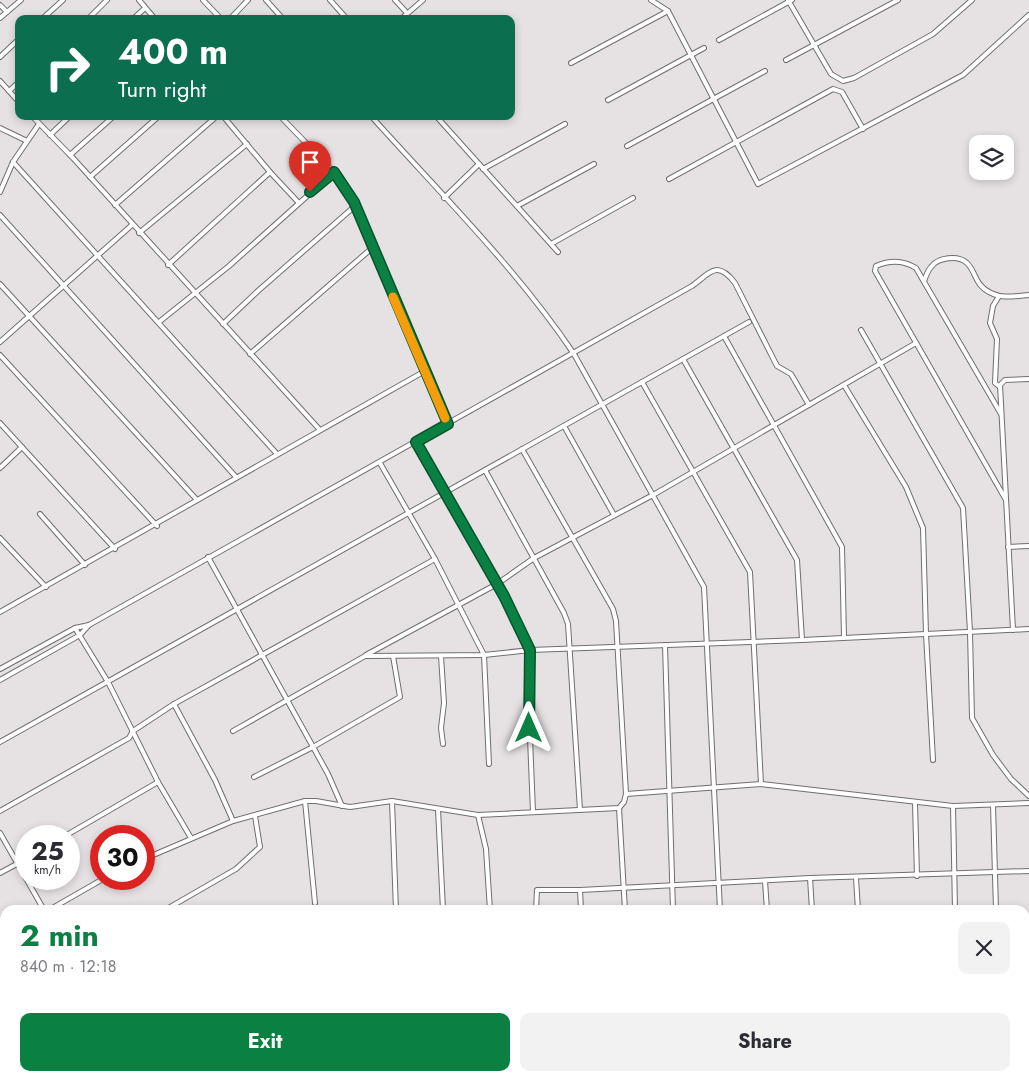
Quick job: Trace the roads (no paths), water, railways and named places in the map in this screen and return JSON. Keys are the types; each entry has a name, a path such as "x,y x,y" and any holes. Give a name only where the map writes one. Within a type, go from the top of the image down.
{"street":[{"path":"0,18 21,0"},
{"path":"46,15 63,0"},
{"path":"92,15 107,0"},
{"path":"139,0 144,9 151,15"},
{"path":"203,0 217,15"},
{"path":"234,15 248,0"},
{"path":"266,0 279,15"},
{"path":"330,0 343,15"},
{"path":"395,0 407,13 424,0"},
{"path":"651,0 668,11 758,184 963,75 1029,15"},
{"path":"786,60 898,0"},
{"path":"719,40 790,1 831,74 842,81 854,78 933,34 972,0"},
{"path":"0,5 7,12"},
{"path":"137,15 144,9"},
{"path":"571,63 668,11"},
{"path":"0,57 15,43"},
{"path":"608,100 704,48"},
{"path":"627,146 764,71"},
{"path":"0,81 15,98"},
{"path":"9,91 15,86"},
{"path":"669,179 833,89 842,92 863,129"},
{"path":"36,120 70,155 320,430"},
{"path":"50,135 66,120"},
{"path":"70,155 109,120"},
{"path":"90,177 154,120"},
{"path":"115,205 212,120"},
{"path":"226,120 298,202"},
{"path":"284,120 334,172 355,206 448,424"},
{"path":"375,120 526,287 574,354 704,587 720,905"},
{"path":"440,120 558,252"},
{"path":"0,192 13,162 39,124"},
{"path":"483,168 565,124"},
{"path":"0,128 26,141"},
{"path":"139,233 246,144"},
{"path":"13,162 159,322 216,389 277,454"},
{"path":"444,198 479,164"},
{"path":"517,206 594,164"},
{"path":"168,265 270,172"},
{"path":"159,322 193,292 229,266 298,202 334,172"},
{"path":"551,244 634,198"},
{"path":"223,324 355,206"},
{"path":"0,215 236,477"},
{"path":"0,342 132,225"},
{"path":"250,354 372,248"},
{"path":"924,281 931,267 936,262 947,258 959,258 968,263 978,284 1000,296 1029,295"},
{"path":"1002,414 916,268 901,261 886,262 876,266 875,271 1006,500"},
{"path":"0,670 75,628 89,625 208,557 380,463 692,286 713,270 720,269 726,272 745,299 777,366 792,374 809,405"},
{"path":"0,284 29,318 198,500"},
{"path":"1000,296 992,306 990,323 997,339 995,383 1000,387"},
{"path":"0,742 749,322"},
{"path":"861,330 882,363 963,508 970,632 972,718 993,756 1011,779 1029,796"},
{"path":"724,336 842,547 844,637"},
{"path":"233,731 364,656 497,584 534,558 652,495 916,344"},
{"path":"0,355 157,526"},
{"path":"683,359 797,560 802,640"},
{"path":"0,612 157,526 236,477 425,371"},
{"path":"1012,630 1000,387 1005,380 1029,380"},
{"path":"642,382 749,567 761,784"},
{"path":"844,385 906,487 924,528 926,634 933,760"},
{"path":"0,423 115,549"},
{"path":"564,426 614,515"},
{"path":"416,442 497,584 530,650 529,713 532,812"},
{"path":"0,468 22,447"},
{"path":"522,449 613,609 616,621 626,794 624,802 619,808 625,905"},
{"path":"380,463 435,559 484,654 489,764"},
{"path":"485,470 564,613 568,624 572,649 580,810"},
{"path":"40,514 85,565"},
{"path":"0,538 46,587"},
{"path":"1008,547 1029,546"},
{"path":"208,557 328,774 342,806"},
{"path":"0,811 129,738 133,731 174,704 435,559"},
{"path":"0,680 80,636 89,625"},
{"path":"75,628 108,682 158,782 191,838"},
{"path":"364,656 441,656 530,650 619,648 1029,629"},
{"path":"665,645 673,905"},
{"path":"254,777 313,747 400,697 393,656"},
{"path":"441,656 444,703 441,728 443,744"},
{"path":"174,704 215,780 233,821"},
{"path":"80,827 158,782"},
{"path":"626,794 761,784 953,806 1029,803"},
{"path":"155,854 233,821 305,801 350,807 392,801 478,815 619,808"},
{"path":"305,801 315,903"},
{"path":"392,801 396,905"},
{"path":"915,803 917,876"},
{"path":"993,805 996,905"},
{"path":"953,806 955,905"},
{"path":"438,809 443,905"},
{"path":"478,815 486,850 490,905"},
{"path":"174,905 236,869 260,847 255,816"},
{"path":"0,833 15,859"},
{"path":"0,873 15,866"},
{"path":"536,905 537,890 580,890 810,878 1029,871"},
{"path":"810,878 812,905"},
{"path":"856,878 858,905"},
{"path":"765,881 766,905"},
{"path":"58,905 90,886"},
{"path":"33,890 41,905"},
{"path":"580,890 581,905"}]}
